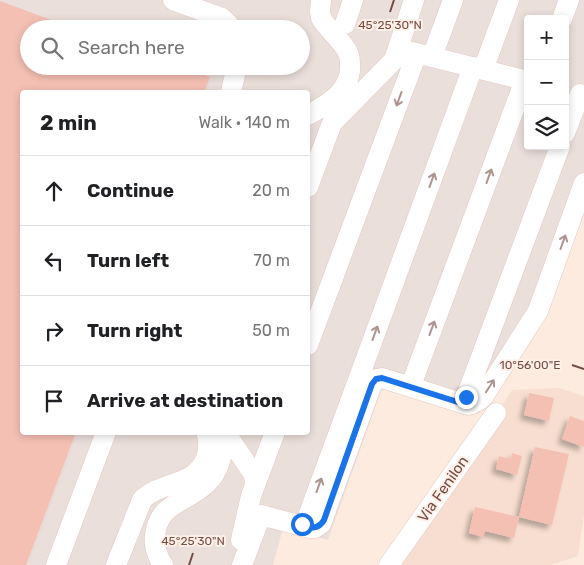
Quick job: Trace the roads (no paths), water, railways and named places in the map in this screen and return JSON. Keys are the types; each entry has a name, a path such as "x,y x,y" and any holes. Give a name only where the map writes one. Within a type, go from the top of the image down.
{"street":[{"path":"174,0 224,20"},
{"path":"310,114 334,99 344,87 350,75 351,67 348,53 321,18 321,0"},
{"path":"345,24 353,0"},
{"path":"414,0 416,53"},
{"path":"310,340 416,53 453,0"},
{"path":"296,524 302,524 307,519 478,68 509,0"},
{"path":"563,15 569,0"},
{"path":"310,182 332,122 394,60 416,53 524,80"},
{"path":"232,90 235,75"},
{"path":"405,385 409,385 413,380 524,85"},
{"path":"569,118 576,93"},
{"path":"472,404 467,402 466,397 559,150"},
{"path":"254,513 296,524 318,527 324,520 376,379 382,378 464,404 472,404 483,397 538,311 584,183"},
{"name":"Via Fenilon","path":"389,565 496,413"},
{"path":"56,565 105,435"},
{"path":"116,565 142,500 151,492 188,478 199,470 206,458 209,444 207,435"},
{"path":"163,565 155,546 155,530 159,518 168,508 193,494 210,479 221,457 224,435"},
{"path":"226,435 254,475 254,513 242,565"},
{"path":"255,485 274,435"},
{"path":"232,565 254,513"}]}
